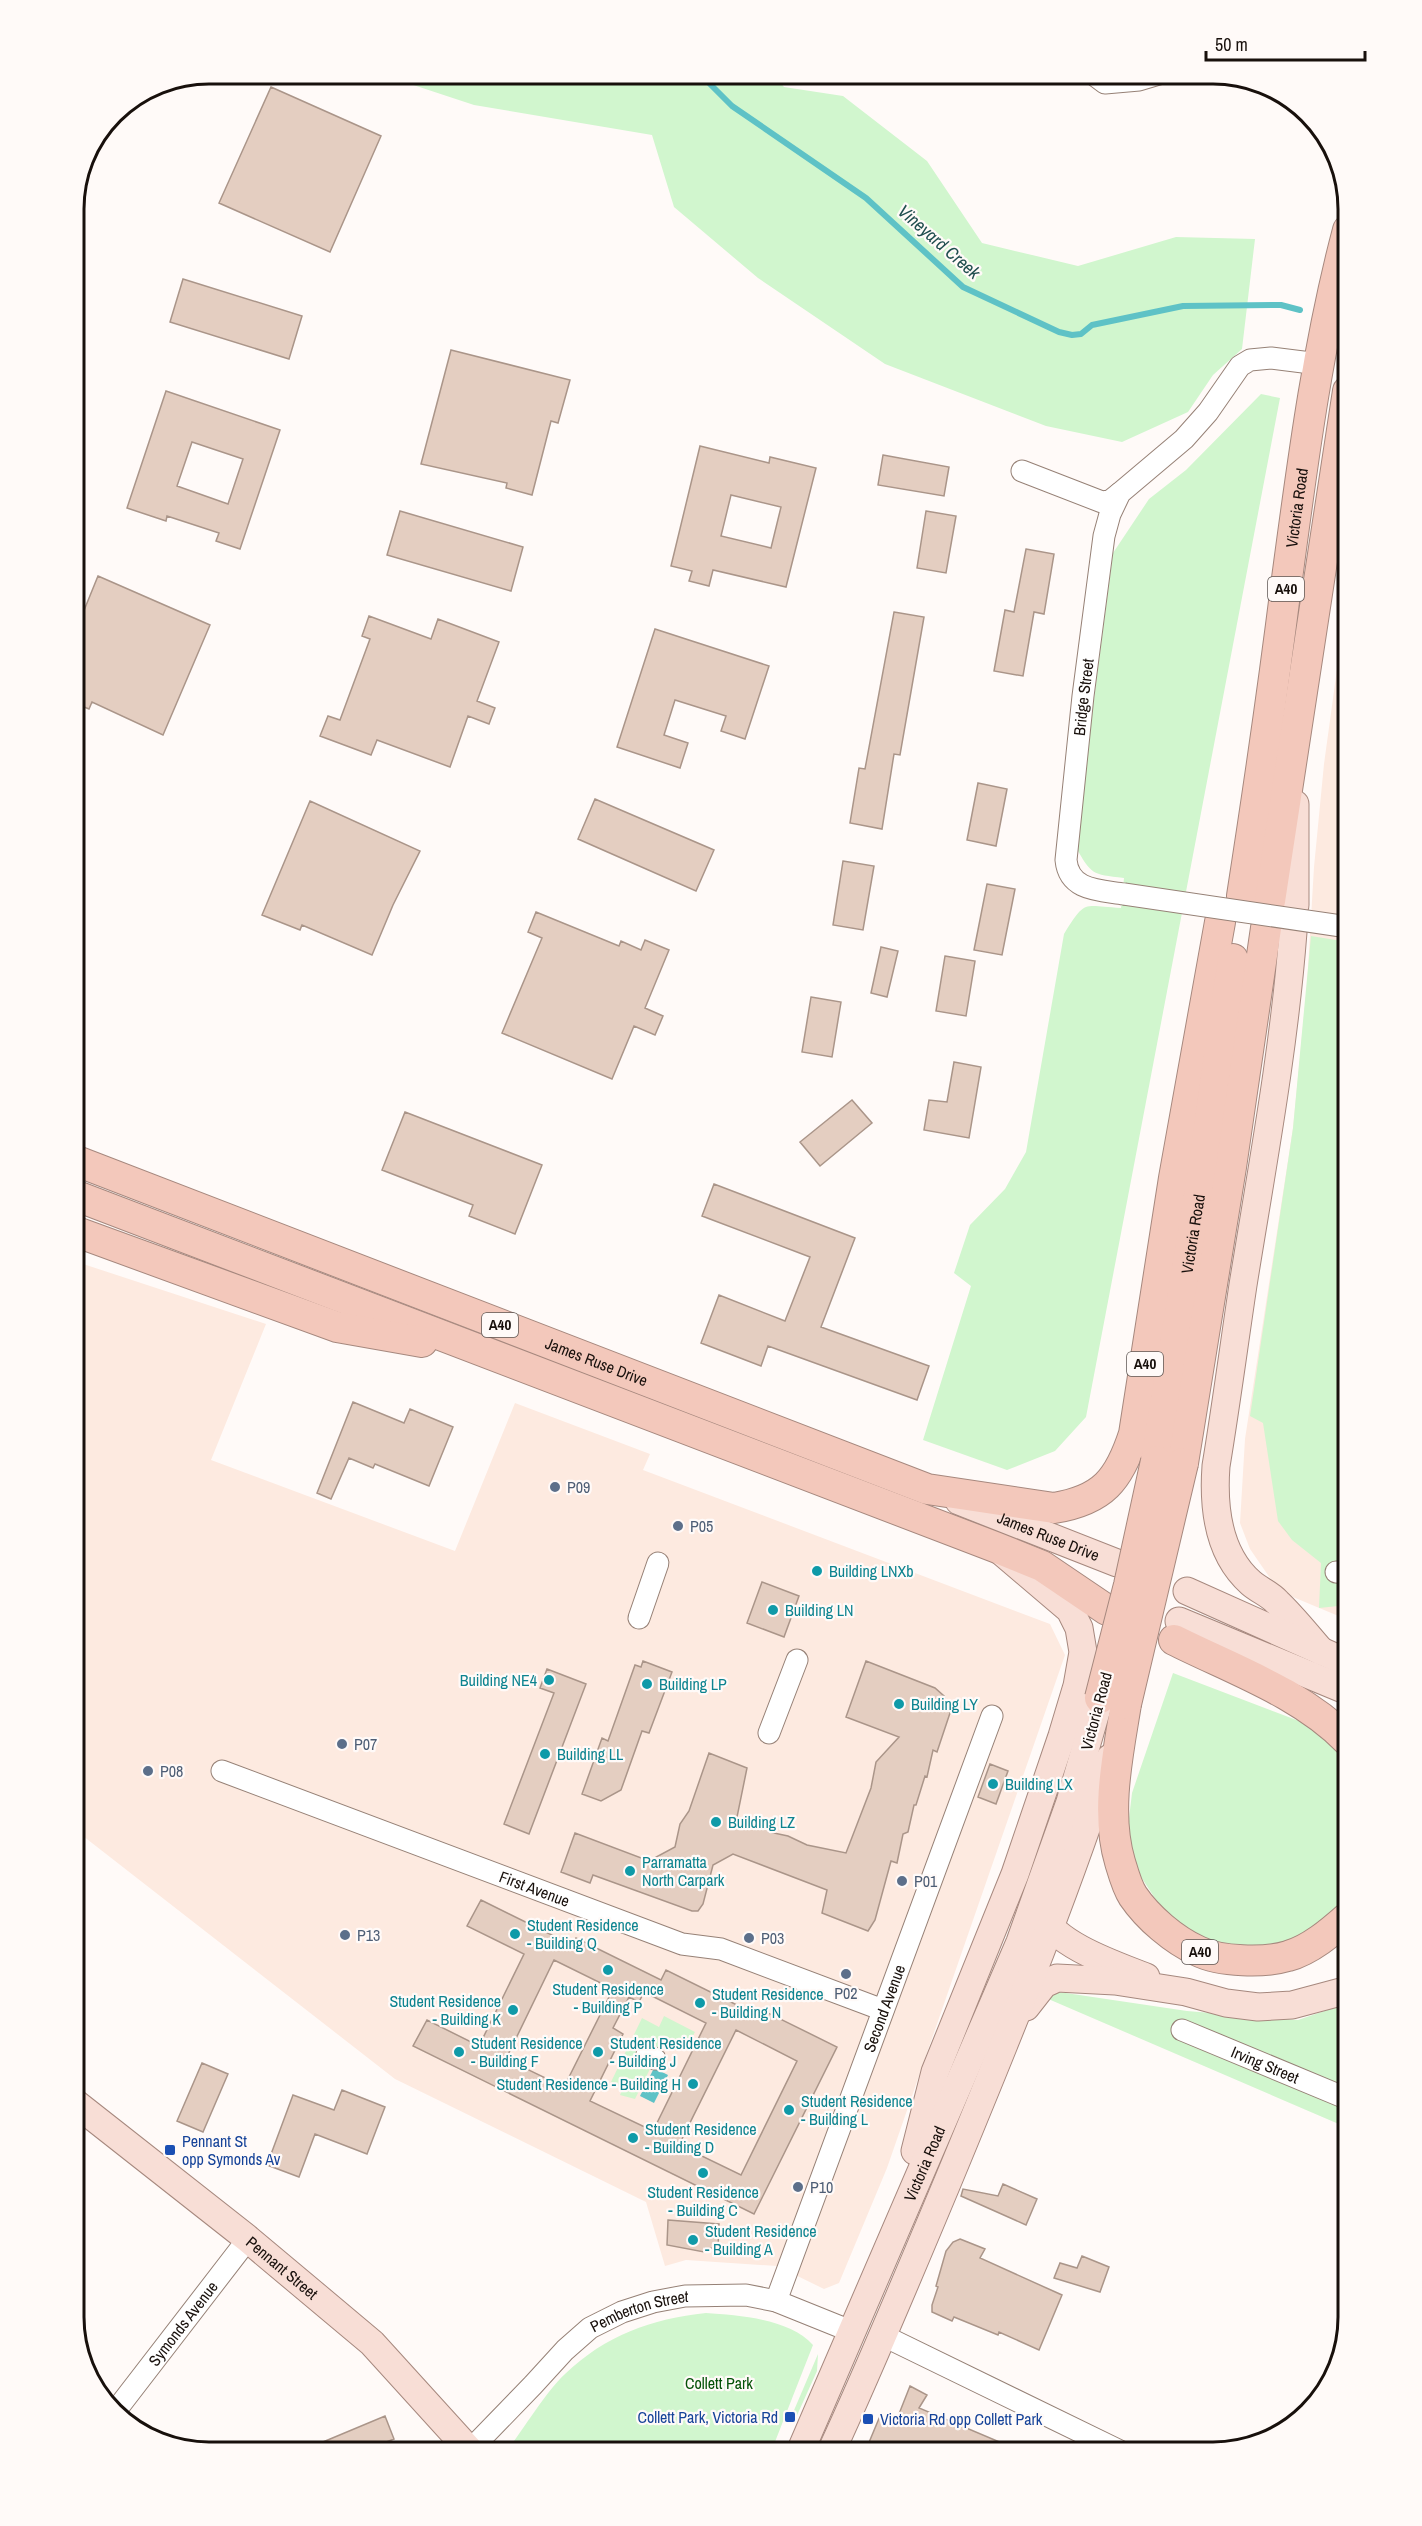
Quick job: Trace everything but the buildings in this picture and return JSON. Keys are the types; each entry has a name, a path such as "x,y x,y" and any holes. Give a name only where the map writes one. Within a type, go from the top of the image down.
{"highway":[{"name":"Victoria Road","path":"1256,913 1246,761 1270,711 1302,467 1338,268"},
{"name":"Victoria Road","path":"1113,1701 1170,1462 1231,1167 1256,913 1295,748 1338,489"},
{"name":"A40","path":"927,1489 1054,1508 1090,1498 1110,1483 1125,1460 1134,1434 1174,1178 1256,913"},
{"name":"James Ruse Drive","path":"84,1164 927,1489"},
{"name":"James Ruse Drive","path":"84,1199 995,1546 1042,1566 1109,1602"},
{"path":"84,1235 337,1328 443,1346 457,1341"},
{"path":"1176,1631 1297,1701 1338,1731"},
{"name":"A40","path":"1113,1701 1118,1762 1114,1827 1120,1860 1132,1895 1162,1928 1199,1952 1244,1961 1288,1956 1328,1935 1338,1926"}],"main road":[{"path":"1256,913 1288,992 1275,1096 1216,1466 1214,1495 1217,1521 1236,1566 1250,1583 1276,1600 1321,1651"},
{"name":"James Ruse Drive","path":"927,1489 1117,1563"},
{"path":"896,2228 935,2072 1015,1874 1062,1736 1077,1686 1083,1652 1079,1628 1070,1610 995,1546"},
{"path":"1187,1591 1338,1658"},
{"path":"1176,1631 1338,1688"},
{"name":"Victoria Road","path":"804,2442 983,2029 1040,1887 1070,1802 1113,1701"},
{"name":"Victoria Road","path":"836,2442 884,2336 1051,1928 1092,1812 1113,1701"},
{"path":"1040,1887 1041,1910 1051,1928 1077,1946 1186,1992"},
{"path":"1014,2022 1044,1983 1057,1978 1114,1981 1186,1992 1226,2003 1258,2007 1292,2005 1338,1993"},
{"name":"Pennant Street","path":"84,2110 248,2239 372,2343 462,2442"}],"street":[{"name":"Bridge Street","path":"1318,370 1270,357 1245,363 1235,372 1208,412 1184,439 1120,493 1110,513 1104,536 1083,696 1066,860 1071,876 1080,885 1124,894 1338,926"},
{"path":"1318,370 1327,406 1338,415"},
{"path":"1302,467 1330,430 1338,426"},
{"path":"1022,471 1102,502 1110,501 1120,493"},
{"path":"639,1618 658,1563"},
{"path":"769,1733 797,1660"},
{"name":"Second Avenue","path":"776,2301 992,1716"},
{"name":"First Avenue","path":"222,1771 682,1944 722,1949 883,2010"},
{"name":"Irving Street","path":"1182,2030 1338,2095"},
{"name":"Symonds Avenue","path":"121,2404 248,2239"},
{"name":"Pemberton Street","path":"478,2442 565,2350 590,2328 622,2312 653,2302 707,2295 747,2295 776,2301 852,2332"},
{"path":"884,2336 1101,2442"}],"shaded area":[{"path":"1338,662 1338,1616 1293,1597 1270,1578 1250,1549 1240,1523 1245,1439 1293,1128 1307,985 1314,867 1324,764"},
{"path":"84,1264 266,1324 211,1460 455,1551 515,1403 650,1454 643,1470 1050,1624 1065,1655 887,2168 839,2283 824,2289 777,2266 686,2260 665,2266 646,2202 395,2079 84,1837"}],"green space":[{"path":"410,84 781,84 784,87 843,96 927,161 982,243 1078,266 1176,237 1255,239 1242,349 1213,375 1188,412 1122,442 1046,426 885,364 758,278 674,207 652,135 474,105"},
{"path":"1261,394 1280,398 1086,1417 1055,1451 1007,1470 923,1440 971,1286 954,1273 970,1225 1005,1189 1026,1152 1064,934 1081,910 1086,907 1121,908 1124,878 1098,874 1089,868 1075,846 1113,553 1149,499 1186,470"},
{"path":"1311,936 1338,940 1338,1606 1319,1608 1321,1563 1292,1540 1278,1521 1263,1423 1250,1416 1293,1128"},
{"path":"1173,1673 1307,1724 1338,1749 1338,1911 1317,1930 1281,1945 1237,1949 1194,1935 1164,1912 1141,1877 1127,1835 1132,1793"},
{"path":"1059,1992 1187,2011 1298,2020 1338,2006 1338,2124 1046,1998"},
{"path":"664,2016 695,2032 687,2047 666,2037 635,2099 620,2095 623,2088 611,2082 642,2018 659,2027"},
{"name":"Collett Park","path":"706,2313 763,2320 791,2329 813,2345 775,2442 513,2442 557,2382 581,2360 630,2331"},
{"path":"818,2354 817,2371 794,2422 789,2422"}],"water":[{"path":"654,2068 668,2075 654,2103 640,2096"}],"waterway":[{"name":"Vineyard Creek","path":"710,84 732,106 866,198 963,287 1059,332 1072,335 1081,334 1092,325 1183,306 1281,305 1300,310"}],"place":[{"name":"P09","path":"555,1487"},
{"name":"P05","path":"678,1526"},
{"name":"Building LNXb","path":"817,1571"},
{"name":"Building LN","path":"773,1610"},
{"name":"Building NE4","path":"549,1680"},
{"name":"Building LP","path":"647,1684"},
{"name":"Building LY","path":"899,1704"},
{"name":"P07","path":"342,1744"},
{"name":"Building LL","path":"545,1754"},
{"name":"P08","path":"148,1771"},
{"name":"Building LX","path":"993,1784"},
{"name":"Building LZ","path":"716,1822"},
{"name":"Parramatta North Carpark","path":"630,1871"},
{"name":"P01","path":"902,1881"},
{"name":"Student Residence - Building Q","path":"515,1934"},
{"name":"P13","path":"345,1935"},
{"name":"P03","path":"749,1938"},
{"name":"Student Residence - Building P","path":"608,1970"},
{"name":"P02","path":"846,1974"},
{"name":"Student Residence - Building N","path":"700,2003"},
{"name":"Student Residence - Building K","path":"513,2010"},
{"name":"Student Residence - Building F","path":"459,2052"},
{"name":"Student Residence - Building J","path":"598,2052"},
{"name":"Student Residence - Building H","path":"693,2084"},
{"name":"Student Residence - Building L","path":"789,2110"},
{"name":"Student Residence - Building D","path":"633,2138"},
{"name":"Pennant St opp Symonds Av","path":"170,2150"},
{"name":"Student Residence - Building C","path":"703,2173"},
{"name":"P10","path":"798,2187"},
{"name":"Student Residence - Building A","path":"693,2240"},
{"name":"Collett Park, Victoria Rd","path":"790,2417"},
{"name":"Victoria Rd opp Collett Park","path":"868,2419"}]}
